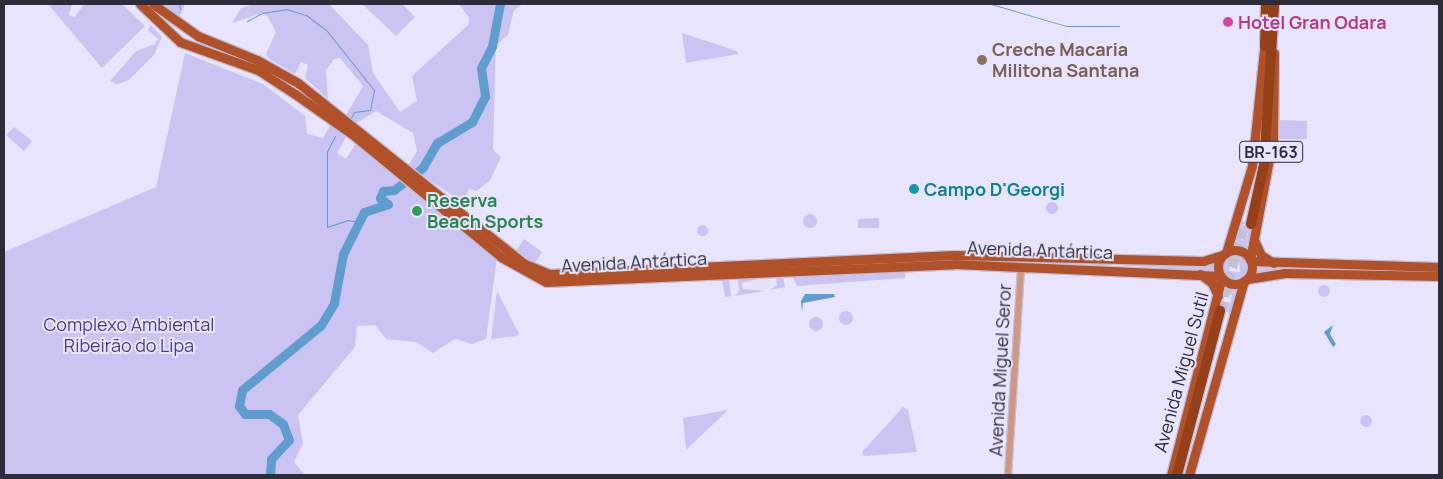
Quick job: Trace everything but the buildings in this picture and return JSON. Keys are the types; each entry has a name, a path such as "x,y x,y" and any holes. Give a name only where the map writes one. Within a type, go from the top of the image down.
{"highway":[{"name":"BR-163","path":"1266,4 1269,41"},
{"name":"BR-163","path":"1248,223 1261,136 1274,4"},
{"path":"1177,475 1223,311 1184,475"}],"main road":[{"name":"Avenida Antártica","path":"140,4 168,33 186,45 275,80 397,167 422,180 525,264 562,275 750,268 955,264 1193,271 1221,276"},
{"name":"Avenida Antártica","path":"154,4 180,26 198,36 257,60 298,83 397,167 415,188 501,257 532,277 562,284 750,268 954,255 1190,261 1225,254"},
{"path":"168,33 170,25 180,26"},
{"path":"186,45 198,43 198,36"},
{"name":"BR-163","path":"1245,280 1273,138 1269,41"},
{"name":"BR-163","path":"1221,276 1225,254 1252,166 1269,41"},
{"path":"1254,238 1261,255 1276,265"},
{"path":"501,257 506,247"},
{"path":"1225,254 1240,251 1250,261 1276,265 1439,267"},
{"path":"1193,271 1208,279 1218,298"},
{"path":"1221,276 1232,283 1284,272 1439,276"},
{"name":"Avenida Miguel Sutil","path":"1171,475 1218,298 1221,276"},
{"name":"Avenida Miguel Sutil","path":"1189,475 1245,280"}],"street":[{"name":"Avenida Miguel Seror","path":"1008,475 1021,267"}],"green space":[{"path":"48,4 72,4 69,15 75,17 84,4 122,4 145,26 102,68"},
{"path":"161,4 185,4 179,18"},
{"path":"254,4 329,4 368,45 373,73 400,112 417,101 412,76 468,25 469,18 459,4 523,4 514,10 508,35 496,45 493,150 501,157 490,180 477,191 469,189 464,203 408,166 417,151 413,133 376,111 354,125 345,117 363,86 340,58 334,59 326,70 328,99 305,78 308,65 301,62 295,74 268,58 266,54 276,32 268,17 262,13 232,23 241,8"},
{"path":"362,4 402,4 415,17 396,36"},
{"path":"151,25 162,37 154,55 129,80 117,84 110,81 136,51 155,44 158,39 148,30"},
{"path":"682,33 737,51 738,54 686,63"},
{"name":"Complexo Ambiental Ribeirão do Lipa","path":"185,53 263,84 305,116 307,134 323,138 333,121 348,134 337,153 346,159 357,141 497,258 486,339 472,344 455,339 433,353 416,342 386,339 375,325 357,326 355,347 298,415 303,444 294,462 305,475 4,475 4,252 156,187"},
{"path":"1280,120 1307,121 1307,139 1279,139"},
{"path":"14,127 32,141 24,151 6,135"},
{"path":"1050,202 1054,202 1058,208 1054,214 1050,214 1046,210 1046,206"},
{"path":"810,214 815,216 817,221 815,226 810,228 805,226 803,221 805,216"},
{"path":"1243,216 1243,225 1253,224 1246,250 1233,247","holes":["1242,230 1248,234 1244,241 1237,237"]},
{"path":"879,218 879,228 858,228 858,219"},
{"path":"700,225 704,225 707,230 706,234 700,235 697,232 697,228"},
{"path":"524,239 542,252 534,264 516,251"},
{"path":"1235,253 1243,256 1248,266 1245,275 1233,280 1221,267 1224,259","holes":["1230,261 1239,261 1240,272 1229,271"]},
{"path":"1093,263 1196,266 1217,263 1215,272"},
{"path":"1256,264 1439,271 1439,273 1256,274"},
{"path":"906,269 905,278 797,286 793,277"},
{"path":"783,276 785,287 770,290 777,285 776,278 769,277"},
{"path":"763,277 764,282 762,278 742,283 743,289 765,291 734,296 739,292 738,280 732,279"},
{"path":"722,280 729,280 731,296 725,297"},
{"path":"1224,280 1240,283 1230,321 1228,312 1219,310","holes":["1225,293 1232,295 1230,303 1223,301"]},
{"path":"1322,285 1326,285 1330,291 1326,297 1322,297 1318,293 1318,289"},
{"path":"497,291 519,334 517,336 491,339"},
{"path":"846,311 851,313 853,318 851,323 846,325 841,323 839,318 841,313"},
{"path":"813,317 819,317 823,324 819,331 813,331 809,327 809,321"},
{"path":"903,407 908,410 917,452 864,456 862,452"},
{"path":"728,410 686,450 683,418"},
{"path":"1364,415 1368,415 1372,421 1368,427 1364,427 1360,423 1360,419"}],"water":[{"path":"805,294 834,294 835,297 803,303 802,312 801,301"},
{"path":"1333,325 1330,334 1336,344 1333,347 1324,332"}],"waterway":[{"path":"179,4 180,9"},
{"path":"270,475 271,459 289,440 283,424 269,414 245,414 239,406 242,390 321,325 334,303 343,254 364,212 388,204 380,198 383,191 394,190 423,167 437,143 472,122 485,96 481,68 492,46 500,4"},
{"path":"991,4 1066,26 1119,26"},
{"path":"247,21 262,13 286,9 306,15 327,31 374,90 370,110 354,112 350,120"},
{"path":"335,136 327,152 327,227 347,220 360,222"}],"tunnel":[{"path":"1220,311 1245,222"}],"place":[{"name":"Hotel Gran Odara","path":"1228,22"},
{"name":"Creche Macaria Militona Santana","path":"982,60"},
{"name":"Campo D'Georgi","path":"914,189"},
{"name":"Reserva Beach Sports","path":"417,211"}]}
